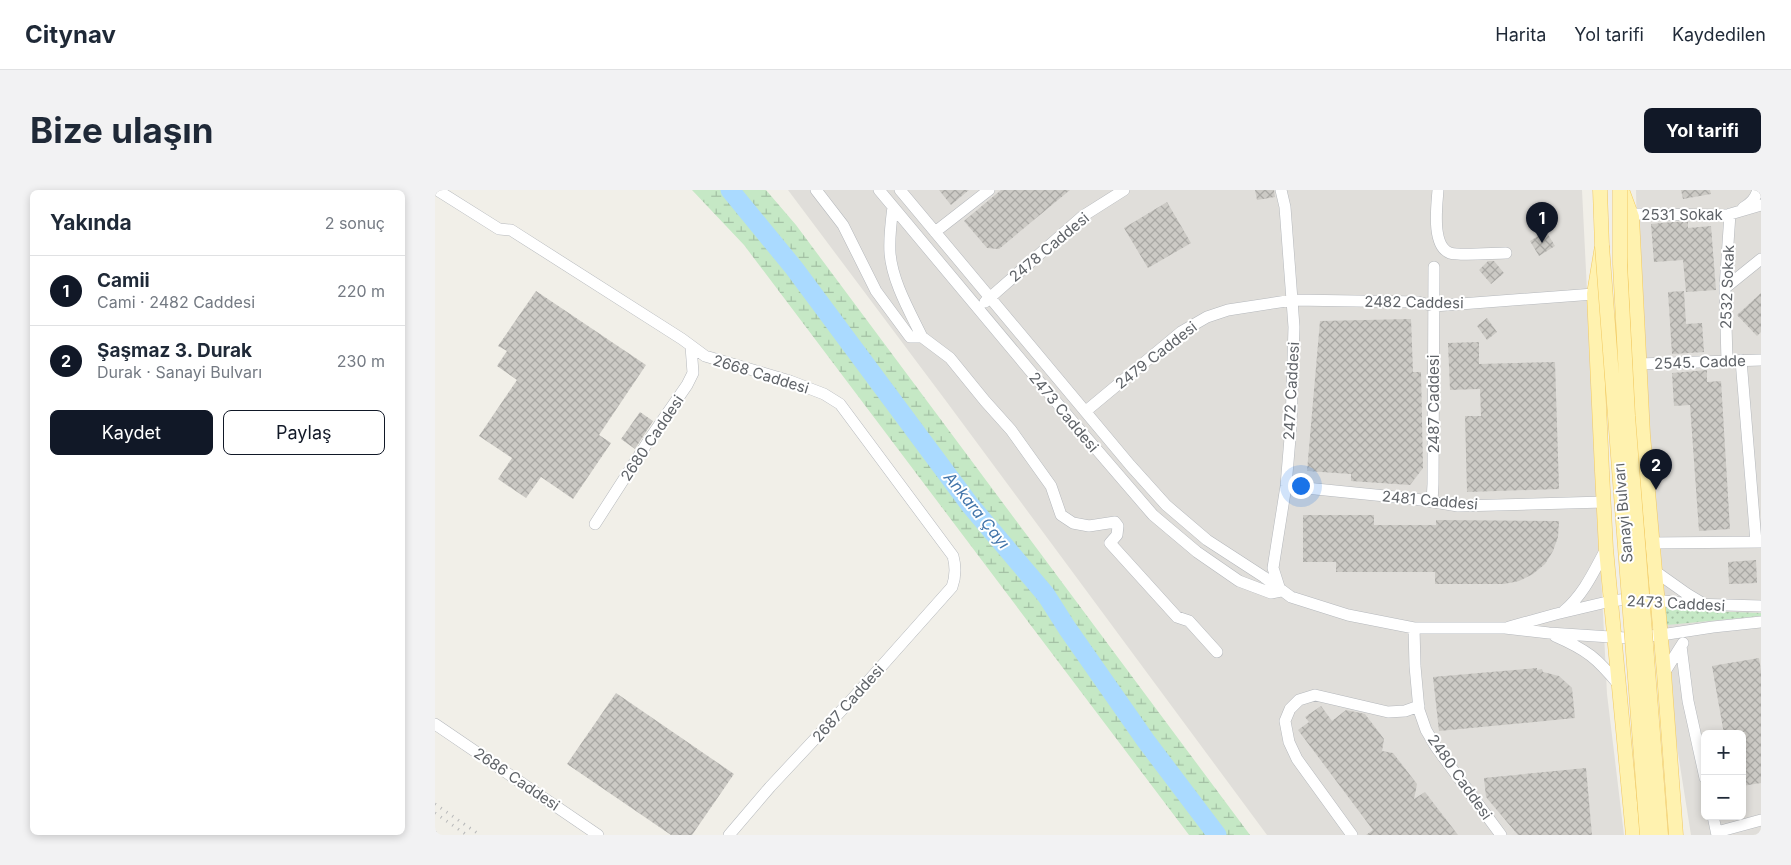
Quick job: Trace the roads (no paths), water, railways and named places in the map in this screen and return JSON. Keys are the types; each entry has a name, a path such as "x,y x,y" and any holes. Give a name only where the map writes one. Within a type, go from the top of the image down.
{"main road":[{"name":"Sanayi Bulvarı","path":"1600,190 1602,246 1647,835"},
{"name":"Sanayi Bulvarı","path":"1621,190 1620,264 1628,416 1661,835"},
{"path":"1621,190 1632,214 1639,364 1676,835"},
{"path":"1602,246 1594,294 1606,547 1633,835"},
{"path":"1606,547 1614,556 1633,559 1643,556 1652,543"},
{"path":"1619,688 1629,672 1638,667 1651,668 1664,677"}],"street":[{"name":"2668 Caddesi","path":"437,190 499,229 511,230 705,356 790,381 824,394 840,404 953,556 956,566"},
{"path":"816,190 847,232 876,291 910,336 922,337"},
{"name":"2473 Caddesi","path":"879,190 1153,515 1197,552 1239,581 1271,593 1281,591"},
{"name":"2473 Caddesi","path":"900,190 1130,465 1176,514 1207,540 1291,597 1348,615 1414,628 1505,628 1549,633 1640,637 1761,622"},
{"path":"935,232 989,190"},
{"name":"2472 Caddesi","path":"1281,190 1285,207 1294,320 1291,426 1286,486 1273,568 1281,591"},
{"path":"1438,190 1436,224 1438,238 1443,248 1449,253 1458,254 1505,253"},
{"path":"1733,213 1751,203 1758,190"},
{"name":"2478 Caddesi","path":"978,308 1083,216 1118,191"},
{"name":"2531 Sokak","path":"1632,214 1733,213 1761,205"},
{"path":"893,206 890,239 892,264 901,291 922,337 950,358 1011,430 1051,486 1061,515 1073,523 1089,526 1115,522 1118,526 1117,535 1110,543 1177,617 1189,621 1217,652"},
{"name":"2532 Sokak","path":"1727,361 1725,288 1733,213"},
{"path":"1725,288 1761,258"},
{"name":"2487 Caddesi","path":"1432,502 1434,267"},
{"name":"2482 Caddesi","path":"1293,300 1418,302 1434,306 1594,294"},
{"name":"2479 Caddesi","path":"1086,411 1191,325 1228,310 1293,300"},
{"name":"2680 Caddesi","path":"595,524 687,385 693,373 691,346"},
{"path":"1652,543 1758,542 1741,360"},
{"name":"2545. Cadde","path":"1639,364 1761,360"},
{"name":"2481 Caddesi","path":"1286,486 1466,506 1604,502"},
{"path":"1563,612 1575,601 1585,587 1606,547"},
{"name":"2687 Caddesi","path":"729,835 770,787 953,587 956,577 956,566"},
{"path":"1655,572 1706,605"},
{"name":"2473 Caddesi","path":"1505,628 1611,601 1636,598 1706,605 1761,606"},
{"name":"2480 Caddesi","path":"1414,628 1419,706 1427,730 1436,747 1501,835"},
{"path":"1664,677 1691,630"},
{"path":"1549,633 1583,649 1595,657 1619,688"},
{"path":"1681,646 1688,701 1704,775"},
{"path":"1352,835 1297,759 1289,742 1285,721 1290,709 1299,700 1315,695 1388,712 1405,711 1419,706"},
{"name":"2686 Caddesi","path":"435,724 598,835"},
{"path":"1714,820 1717,833 1761,820"}],"waterway":[{"name":"Ankara Çayı","path":"730,190 794,268 970,505 1046,595 1146,741 1217,835"}],"railway":[{"path":"435,804 480,835"},
{"path":"435,813 467,835"},
{"path":"435,832 439,835"}],"place":[{"name":"Camii","path":"1542,243"},
{"name":"Şaşmaz 3. Durak","path":"1656,490"}]}
